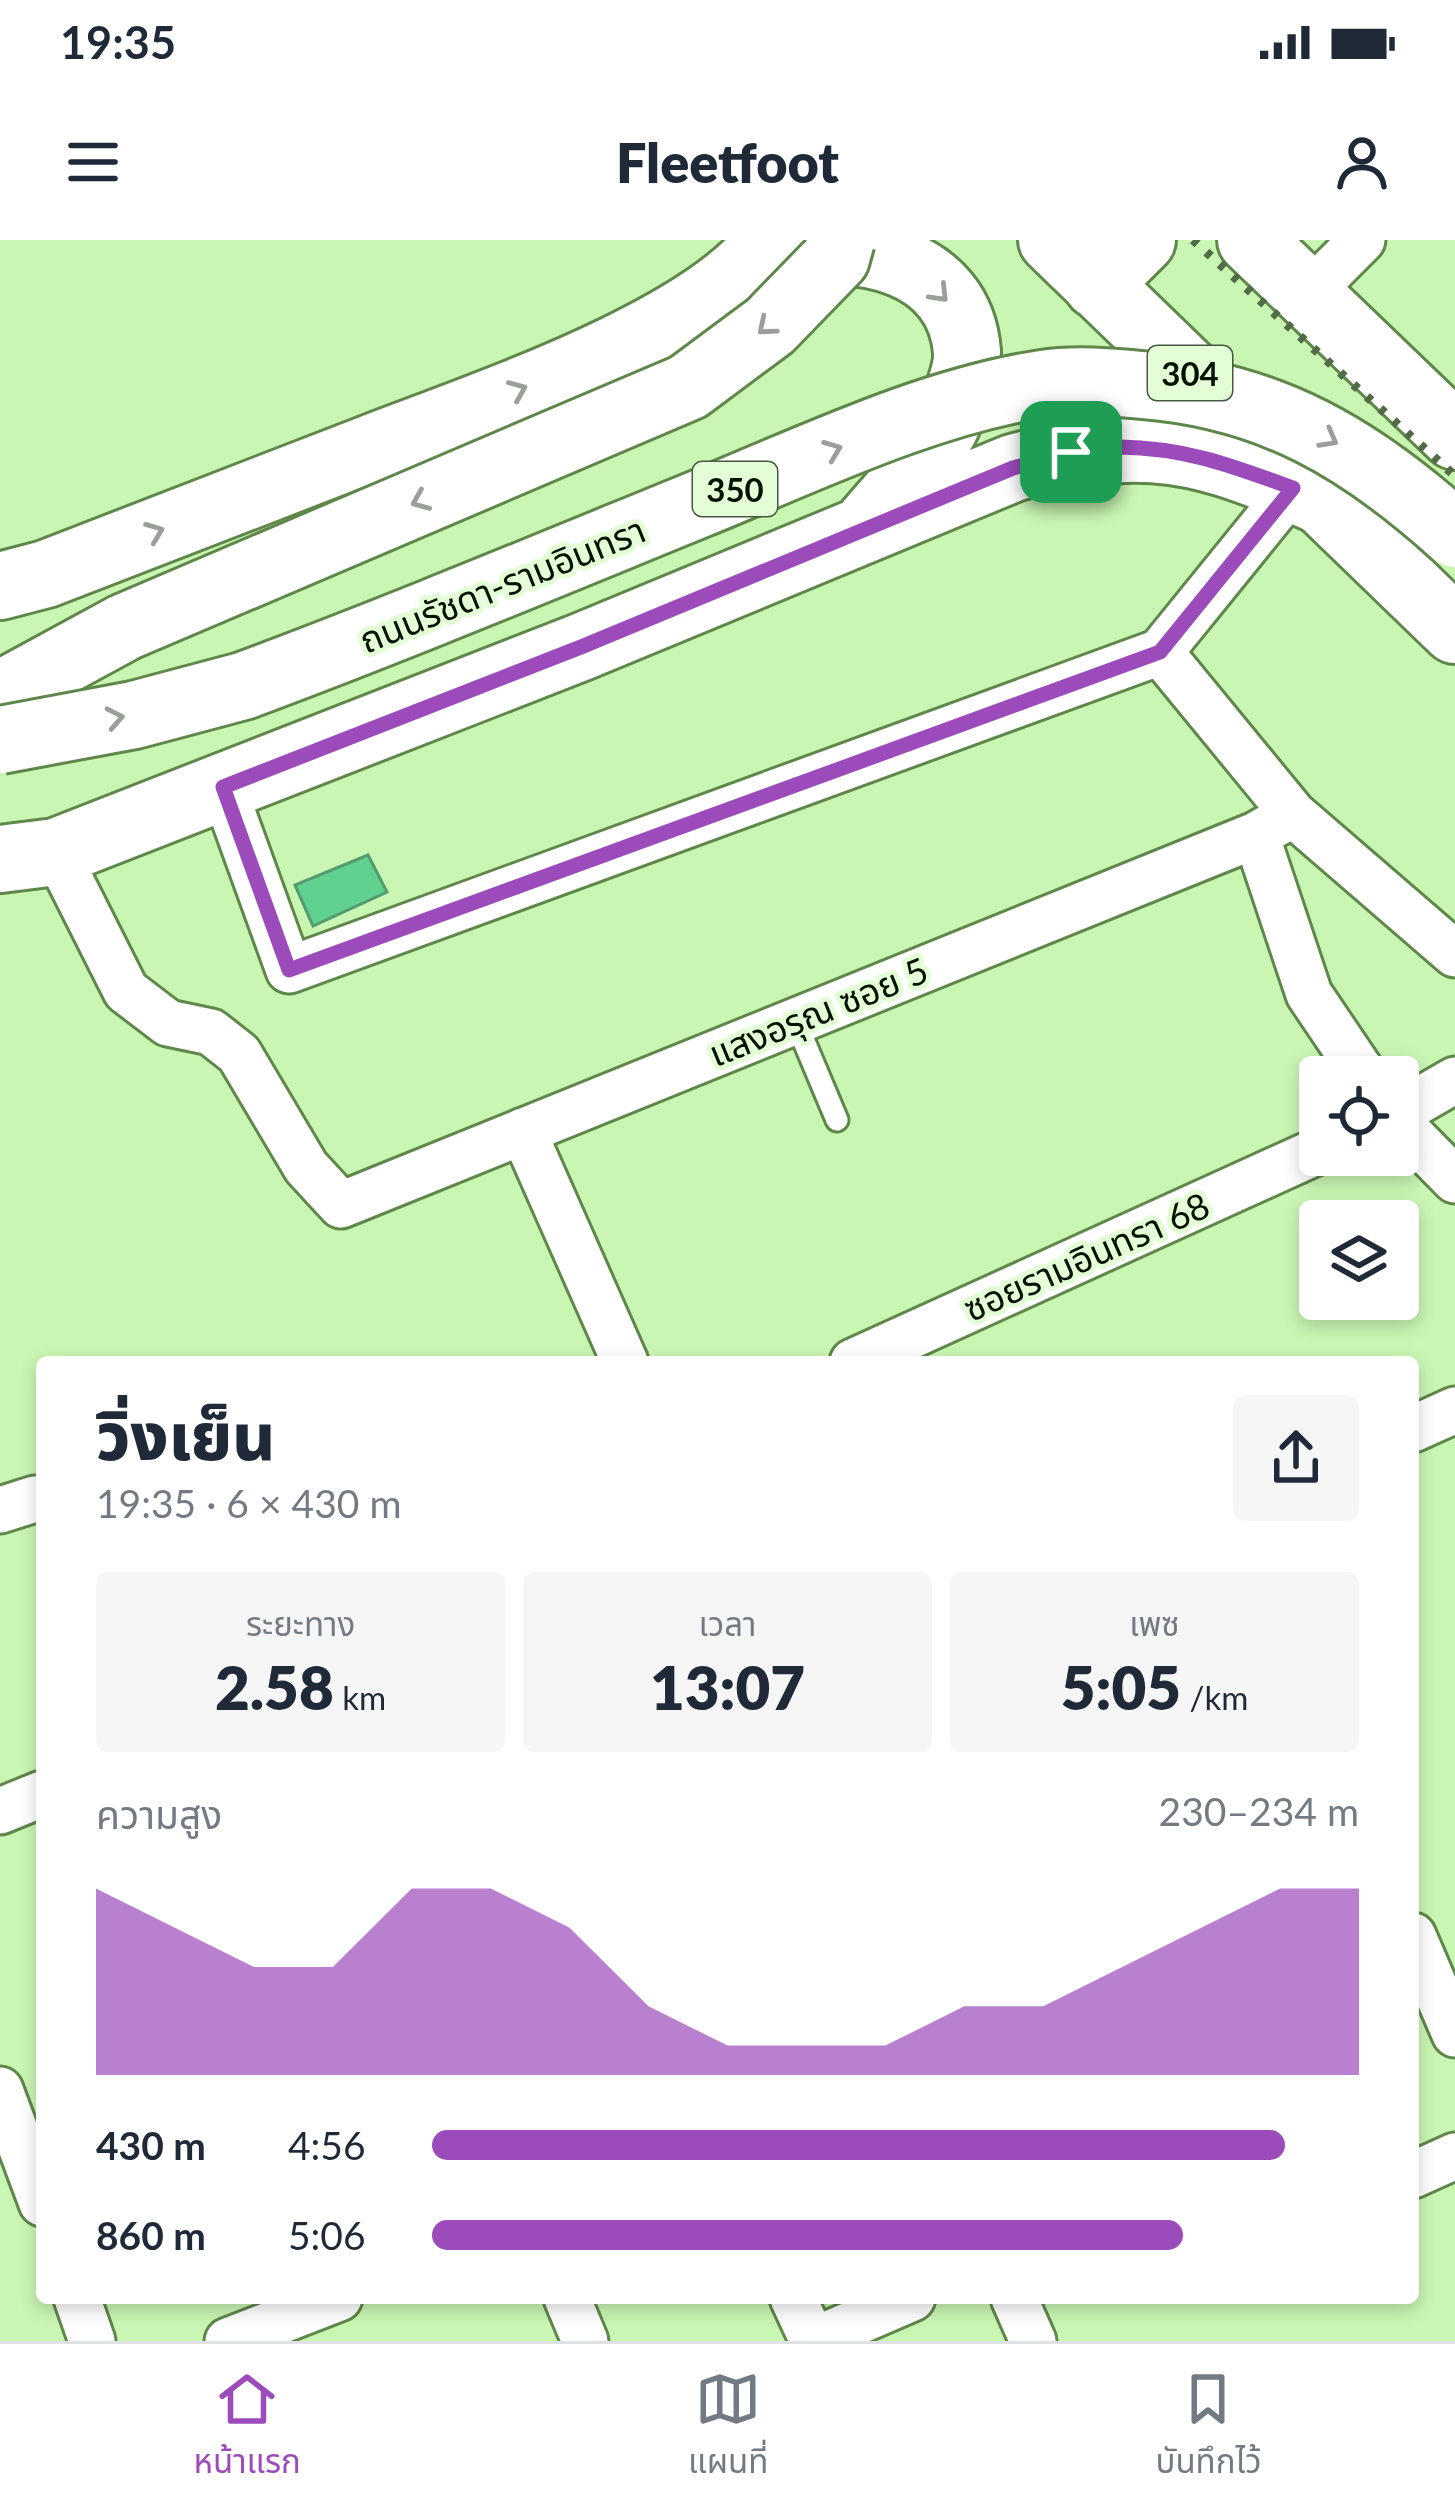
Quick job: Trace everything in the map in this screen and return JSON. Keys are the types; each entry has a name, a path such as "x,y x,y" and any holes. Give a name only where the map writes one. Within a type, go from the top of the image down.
{"main road":[{"path":"0,695 125,627 688,387 770,326 836,258 841,240"},
{"path":"1251,240 1455,436"},
{"path":"0,586 46,574 614,350 692,307 762,250 863,251 904,262 951,300 968,354 946,426 866,526"},
{"name":"304","path":"1097,255 1311,496 1455,630"},
{"name":"ถนนรัชดา-รามอินทรา","path":"0,740 134,715 242,686 896,426 1044,384 1112,382 1185,388 1249,404 1308,427 1363,458 1455,534"},
{"name":"350","path":"19,860 223,787 581,647 1013,468 1071,452 1167,448 1220,461 1311,496"},
{"path":"1407,584 1410,559 1437,527 1455,519"}],"street":[{"path":"1307,295 1362,240"},
{"path":"223,787 289,970 1160,652 1311,496"},
{"path":"1160,652 1274,824 1455,955"},
{"path":"1274,824 1309,994 1351,1056"},
{"name":"แสงอรุณ ซอย 5","path":"19,860 125,991 168,1023 211,1032 239,1054 306,1167 341,1205 1274,824"},
{"path":"1419,1104 1455,1080"},
{"path":"523,1131 622,1356"},
{"path":"1419,1141 1455,1180"},
{"name":"ซอยรามอินทรา 68","path":"866,1356 1299,1160"},
{"path":"1419,1426 1455,1410"},
{"path":"0,1811 36,1796"},
{"path":"1419,1950 1455,2034"},
{"path":"14,2114 36,2184"},
{"path":"1419,2172 1455,2156"},
{"path":"79,2304 92,2341"},
{"path":"229,2341 324,2304"},
{"path":"570,2304 585,2341"},
{"path":"796,2304 813,2341 898,2304"},
{"path":"1017,2304 1033,2341"}],"lane":[{"path":"795,1019 837,1120"}],"building":[{"path":"368,855 387,892 313,926 295,885"}],"railway":[{"path":"1193,240 1455,476"}],"route":[{"path":"1167,448 1220,461 1293,488 1160,652 289,970 223,787 719,591 866,526 1013,468 1071,452 1167,448"}]}
